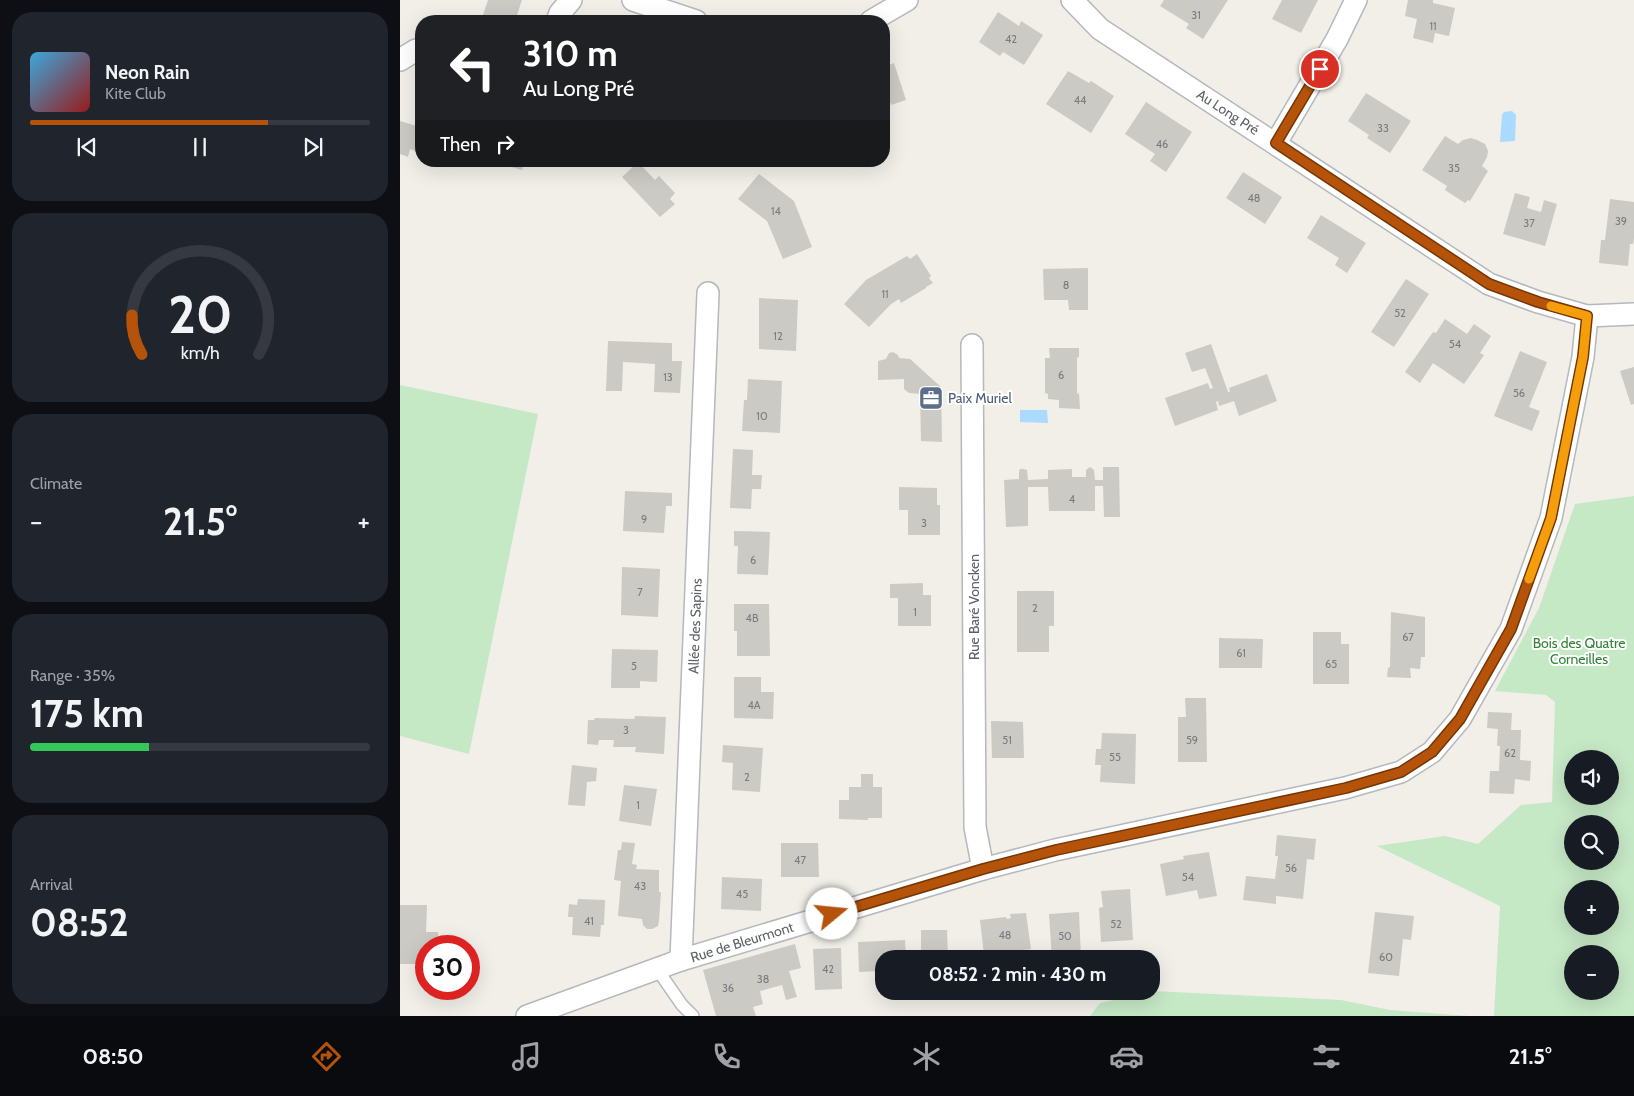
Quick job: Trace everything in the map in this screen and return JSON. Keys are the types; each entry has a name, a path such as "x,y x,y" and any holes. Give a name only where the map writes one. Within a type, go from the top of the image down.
{"street":[{"path":"559,15 572,0"},
{"path":"633,0 678,15"},
{"path":"881,15 907,0"},
{"name":"Au Long Pré","path":"1072,0 1100,29 1489,284 1538,302 1587,316 1634,314"},
{"path":"1276,143 1337,39 1356,0"},
{"path":"400,60 415,51"},
{"name":"Allée des Sapins","path":"681,960 708,293"},
{"name":"Rue de Bleurmont","path":"527,1016 681,960 983,869 1056,850 1346,788 1401,772 1432,752 1460,719 1511,629 1551,518 1583,357 1587,316"},
{"name":"Rue Baré Voncken","path":"972,345 975,827 983,869"}],"lane":[{"path":"657,969 682,1005 693,1016"}],"green space":[{"path":"400,385 538,414 469,754 400,736"},
{"name":"Bois des Quatre Corneilles","path":"1634,496 1634,1016 1494,1016 1500,906 1377,846 1445,836 1478,844 1521,805 1552,802 1555,702 1546,695 1495,691 1539,608 1575,504"},
{"path":"1160,991 1341,1000 1390,1010 1469,1016 1090,1016 1100,1003 1113,1000 1160,1000"}],"water":[{"path":"1512,111 1516,115 1515,141 1500,142 1502,115 1504,112"},
{"path":"1020,410 1047,410 1048,423 1020,422"}],"building":[{"path":"488,0 522,0 517,15 483,15"},
{"path":"1164,0 1228,0 1203,39 1186,28 1189,24 1160,6"},
{"path":"1282,0 1318,0 1301,33 1272,19"},
{"path":"1408,0 1433,0 1433,3 1455,8 1449,36 1435,33 1433,43 1413,38 1417,19 1405,16"},
{"path":"998,12 1019,26 1021,21 1043,35 1024,65 1003,52 1000,56 979,42"},
{"path":"894,63 906,100 891,105 890,102 890,65"},
{"path":"1068,71 1089,83 1091,81 1114,96 1091,133 1046,104"},
{"path":"1366,93 1411,121 1390,153 1367,138 1369,135 1348,121"},
{"path":"1146,102 1192,132 1166,172 1150,161 1155,154 1125,134"},
{"path":"400,121 415,125 415,151 410,149 408,157 400,154"},
{"path":"1445,136 1458,144 1463,140 1471,138 1477,140 1485,144 1488,151 1482,166 1488,171 1470,201 1468,200 1465,203 1445,190 1447,186 1422,170"},
{"path":"512,167 523,167 522,170"},
{"path":"633,167 643,167 655,180 659,176 675,193 670,199 675,204 660,217 622,177"},
{"path":"1243,172 1282,197 1265,224 1226,198"},
{"path":"759,174 794,201 812,247 783,259 767,221 738,199"},
{"path":"1515,193 1530,197 1527,208 1541,212 1544,200 1557,204 1545,246 1503,234"},
{"path":"1610,199 1634,202 1634,239 1633,244 1630,244 1628,266 1599,263 1601,240 1605,240"},
{"path":"1321,215 1366,243 1347,273 1335,265 1339,258 1307,238"},
{"path":"917,254 931,276 929,278 933,283 926,288 901,303 899,299 891,304 869,327 844,304 866,280 907,256 910,259"},
{"path":"1088,268 1088,310 1069,310 1068,300 1044,300 1043,269"},
{"path":"1406,279 1429,294 1394,347 1371,332"},
{"path":"759,298 798,300 796,351 759,349"},
{"path":"1445,319 1467,334 1474,324 1491,336 1480,353 1484,355 1464,384 1433,363 1420,383 1405,372 1433,332 1436,333"},
{"path":"608,341 672,343 672,361 682,361 680,393 654,392 655,364 623,362 622,391 606,391"},
{"path":"1211,344 1228,392 1230,392 1229,388 1267,374 1277,401 1239,416 1234,401 1219,406 1218,401 1216,402 1218,410 1175,426 1165,398 1208,383 1210,389 1213,388 1205,368 1192,372 1185,353"},
{"path":"1049,348 1079,348 1079,357 1077,358 1077,394 1079,393 1080,409 1059,408 1059,400 1048,399 1048,394 1045,393 1045,358 1050,358"},
{"path":"1520,351 1547,362 1529,407 1540,411 1532,431 1494,416"},
{"path":"893,352 899,358 910,359 941,387 942,442 921,441 920,394 909,393 904,389 904,379 878,380 878,361 886,359 889,353"},
{"path":"1634,367 1634,404 1631,405 1620,371"},
{"path":"748,379 782,381 780,433 742,431 744,400 747,400"},
{"path":"733,449 753,450 752,475 762,475 761,489 752,489 751,509 730,508"},
{"path":"1090,467 1094,470 1095,480 1103,480 1103,467 1119,467 1120,517 1104,517 1103,486 1095,486 1095,511 1049,511 1048,487 1028,487 1028,526 1006,527 1004,480 1019,479 1020,469 1027,470 1028,480 1048,479 1048,470 1072,469 1072,477 1086,477 1086,470"},
{"path":"899,487 937,488 937,505 940,505 940,535 908,535 908,510 899,510"},
{"path":"625,491 672,493 672,506 666,506 664,533 623,531"},
{"path":"734,531 770,532 768,575 737,574 738,546 734,546"},
{"path":"622,567 660,569 658,617 621,615"},
{"path":"923,583 923,595 931,595 931,626 898,626 898,598 890,598 890,584"},
{"path":"1017,591 1054,591 1054,626 1049,626 1049,652 1017,652"},
{"path":"734,604 769,604 770,656 737,656 737,631 734,631"},
{"path":"1391,612 1425,617 1425,657 1421,657 1420,669 1410,668 1411,678 1387,677 1388,668 1390,667"},
{"path":"1313,632 1341,632 1341,644 1349,644 1349,684 1313,684"},
{"path":"1219,638 1263,639 1262,668 1219,668"},
{"path":"612,649 658,650 657,682 640,681 640,688 611,688"},
{"path":"734,677 761,677 761,692 774,692 773,719 734,718"},
{"path":"1185,698 1206,698 1207,762 1178,762 1178,717 1186,717"},
{"path":"1488,712 1512,713 1511,730 1521,730 1520,760 1531,761 1530,781 1515,779 1514,794 1489,793 1490,771 1499,771 1500,746 1497,746 1498,729 1487,728"},
{"path":"635,716 666,717 664,754 635,752 636,747 613,747 614,740 599,740 598,745 587,744 588,720 594,720 595,718 634,719"},
{"path":"991,721 1023,722 1024,758 992,758"},
{"path":"1102,733 1136,734 1135,784 1100,782 1101,765 1095,765 1096,749 1101,749"},
{"path":"723,745 763,748 760,792 732,790 733,763 722,762"},
{"path":"572,765 597,768 596,781 587,782 585,806 568,805"},
{"path":"861,774 873,774 873,787 882,787 882,818 868,818 868,820 839,819 839,800 849,800 849,787 861,787"},
{"path":"624,785 657,789 651,826 619,821"},
{"path":"1277,835 1316,839 1314,860 1307,859 1303,899 1276,896 1276,904 1243,900 1246,876 1275,879 1278,856 1275,856"},
{"path":"622,842 635,843 632,864 637,865 636,869 659,870 659,892 661,892 659,921 658,926 652,929 647,929 643,925 642,919 618,916 621,881 614,880 618,850 621,850"},
{"path":"781,843 818,843 819,877 781,877"},
{"path":"1209,852 1217,896 1199,899 1197,890 1166,896 1160,864 1184,859 1183,856"},
{"path":"722,877 762,879 761,911 721,909"},
{"path":"1130,889 1133,940 1101,942 1099,908 1103,907 1101,891"},
{"path":"578,899 605,900 604,925 601,925 600,937 572,935 573,917 568,917 569,904 577,905"},
{"path":"400,905 427,905 426,932 438,932 438,935 415,935 415,964 400,964"},
{"path":"1079,912 1081,950 1051,950 1049,914"},
{"path":"1375,912 1414,916 1411,940 1403,939 1399,976 1368,973"},
{"path":"1026,913 1031,949 983,950 980,920 1006,917 1007,919 1011,918 1010,914"},
{"path":"921,930 947,930 948,950 921,950"},
{"path":"905,940 906,950 875,950 875,971 859,972 858,942"},
{"path":"795,944 801,968 789,971 797,997 786,1000 782,985 760,991 763,1004 753,1007 756,1016 716,1016 703,970"},
{"path":"841,948 842,989 815,990 813,949"}],"slow traffic":[{"path":"1529,579 1551,518 1583,357 1587,316 1551,306"}],"place":[{"name":"Paix Muriel","path":"931,398"}],"route":[{"path":"832,914 983,869 1056,850 1278,801 1346,788 1401,772 1432,752 1460,719 1511,629 1551,518 1583,357 1587,316 1538,302 1489,284 1276,143 1320,69"}]}
